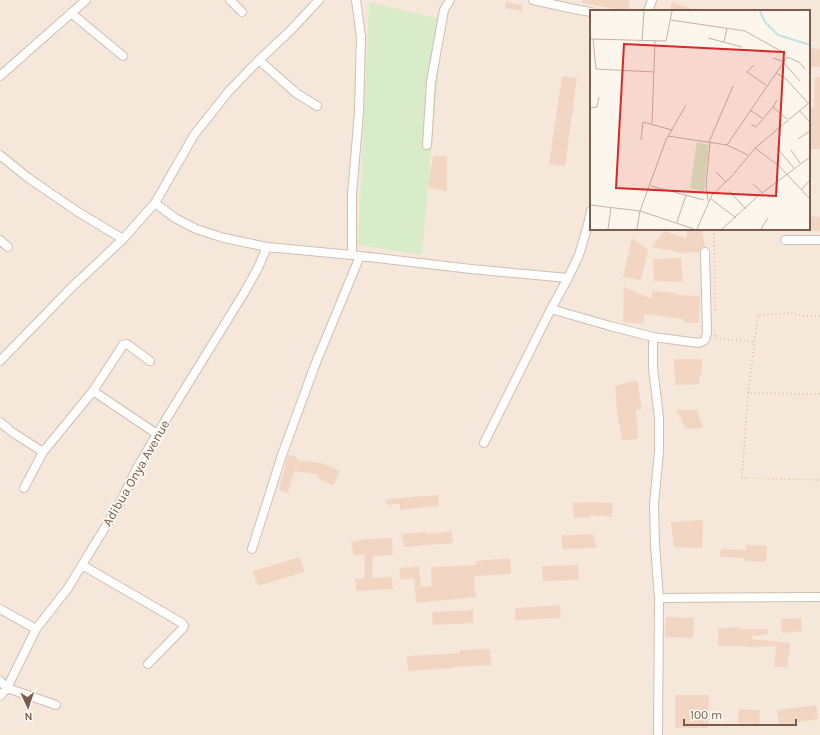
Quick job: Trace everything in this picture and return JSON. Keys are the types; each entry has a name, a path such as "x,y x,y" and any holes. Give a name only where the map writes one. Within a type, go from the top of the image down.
{"street":[{"path":"0,76 86,0"},
{"path":"230,0 242,12"},
{"path":"0,361 71,288 123,239 156,203 194,135 229,91 319,0"},
{"path":"252,549 282,455 356,255 352,195 359,112 361,37 356,0"},
{"path":"427,145 431,82 444,10 450,0"},
{"path":"533,0 590,12"},
{"path":"648,10 652,0"},
{"path":"71,13 123,56"},
{"path":"259,60 296,93 317,106"},
{"path":"0,155 27,177 78,212 123,239"},
{"path":"156,203 175,218 196,228 224,238 267,247 568,278"},
{"path":"484,443 568,278 578,255 590,215"},
{"path":"0,240 8,247"},
{"path":"785,240 820,240"},
{"name":"Adibua Onya Avenue","path":"0,696 7,688 36,629 68,588 120,503 137,468 157,434 244,293 258,268 267,247"},
{"path":"551,309 653,337 699,343 705,340 707,333 705,252"},
{"path":"653,337 653,368 659,418 659,452 654,504 659,598 658,735"},
{"path":"24,488 43,452 93,391 124,345 127,344 150,361"},
{"path":"93,391 157,434"},
{"path":"0,422 12,432 43,452"},
{"path":"82,565 182,623 184,628 148,664"},
{"path":"659,598 820,597"},
{"path":"0,609 36,629"},
{"path":"0,681 7,688 56,705"}],"path":[{"path":"714,230 715,314"},
{"path":"820,316 802,316 793,313 758,315 748,393 742,478 820,480"},
{"path":"715,330 715,338 755,342"},
{"path":"748,393 820,394"}],"shaded area":[{"path":"0,0 820,0 820,735 0,735"}],"green space":[{"path":"369,2 443,20 422,255 358,245"}],"building":[{"path":"582,0 630,0 628,10 582,3"},
{"path":"506,2 522,5 522,11 505,8"},
{"path":"672,2 694,10 669,10"},
{"path":"810,48 820,49 820,67 810,67"},
{"path":"562,76 577,78 565,166 549,164"},
{"path":"815,77 820,77 820,149 810,149 810,108 814,108"},
{"path":"433,156 447,156 447,191 428,188"},
{"path":"810,216 820,217 820,231 809,230"},
{"path":"688,230 702,230 705,247 700,249 700,252 683,253 652,247 664,231 686,238"},
{"path":"632,238 648,250 641,280 623,277"},
{"path":"681,258 683,282 654,281 653,259"},
{"path":"624,287 652,299 652,291 677,293 677,295 700,296 699,323 684,323 683,319 644,314 644,324 623,322"},
{"path":"674,359 703,359 699,384 675,385"},
{"path":"637,380 642,409 636,410 638,439 622,440 617,412 615,386"},
{"path":"676,410 697,410 703,428 686,429"},
{"path":"288,455 297,457 297,460 321,463 340,471 333,486 317,478 319,475 294,471 288,493 279,490"},
{"path":"438,495 439,506 400,510 400,504 387,505 386,499"},
{"path":"573,503 613,503 612,517 590,515 591,517 574,518"},
{"path":"703,520 702,548 674,547 671,522"},
{"path":"452,531 453,543 404,547 402,534 426,532 426,534"},
{"path":"593,534 597,548 562,549 562,535"},
{"path":"392,538 393,555 373,556 372,578 392,577 393,589 356,591 355,579 364,578 365,554 354,556 351,542 365,539"},
{"path":"746,545 767,546 766,562 745,561 745,558 720,557 721,549 746,550"},
{"path":"300,557 304,572 258,586 253,571"},
{"path":"510,558 511,574 474,576 476,597 416,603 414,578 401,580 399,568 419,566 421,587 432,586 431,567 476,565 476,561"},
{"path":"578,565 579,580 543,581 542,566"},
{"path":"560,605 561,618 515,620 515,608"},
{"path":"473,610 473,623 433,625 432,612"},
{"path":"666,617 694,618 693,638 665,637"},
{"path":"801,618 802,631 782,633 781,619"},
{"path":"740,627 740,629 768,629 768,634 752,636 752,639 790,643 787,668 774,666 776,646 718,646 718,628"},
{"path":"490,649 491,665 408,671 407,656 460,653 460,650"},
{"path":"675,695 709,695 708,728 675,728"},
{"path":"816,705 818,719 779,725 777,710"},
{"path":"739,709 760,710 759,724 738,723"}]}
